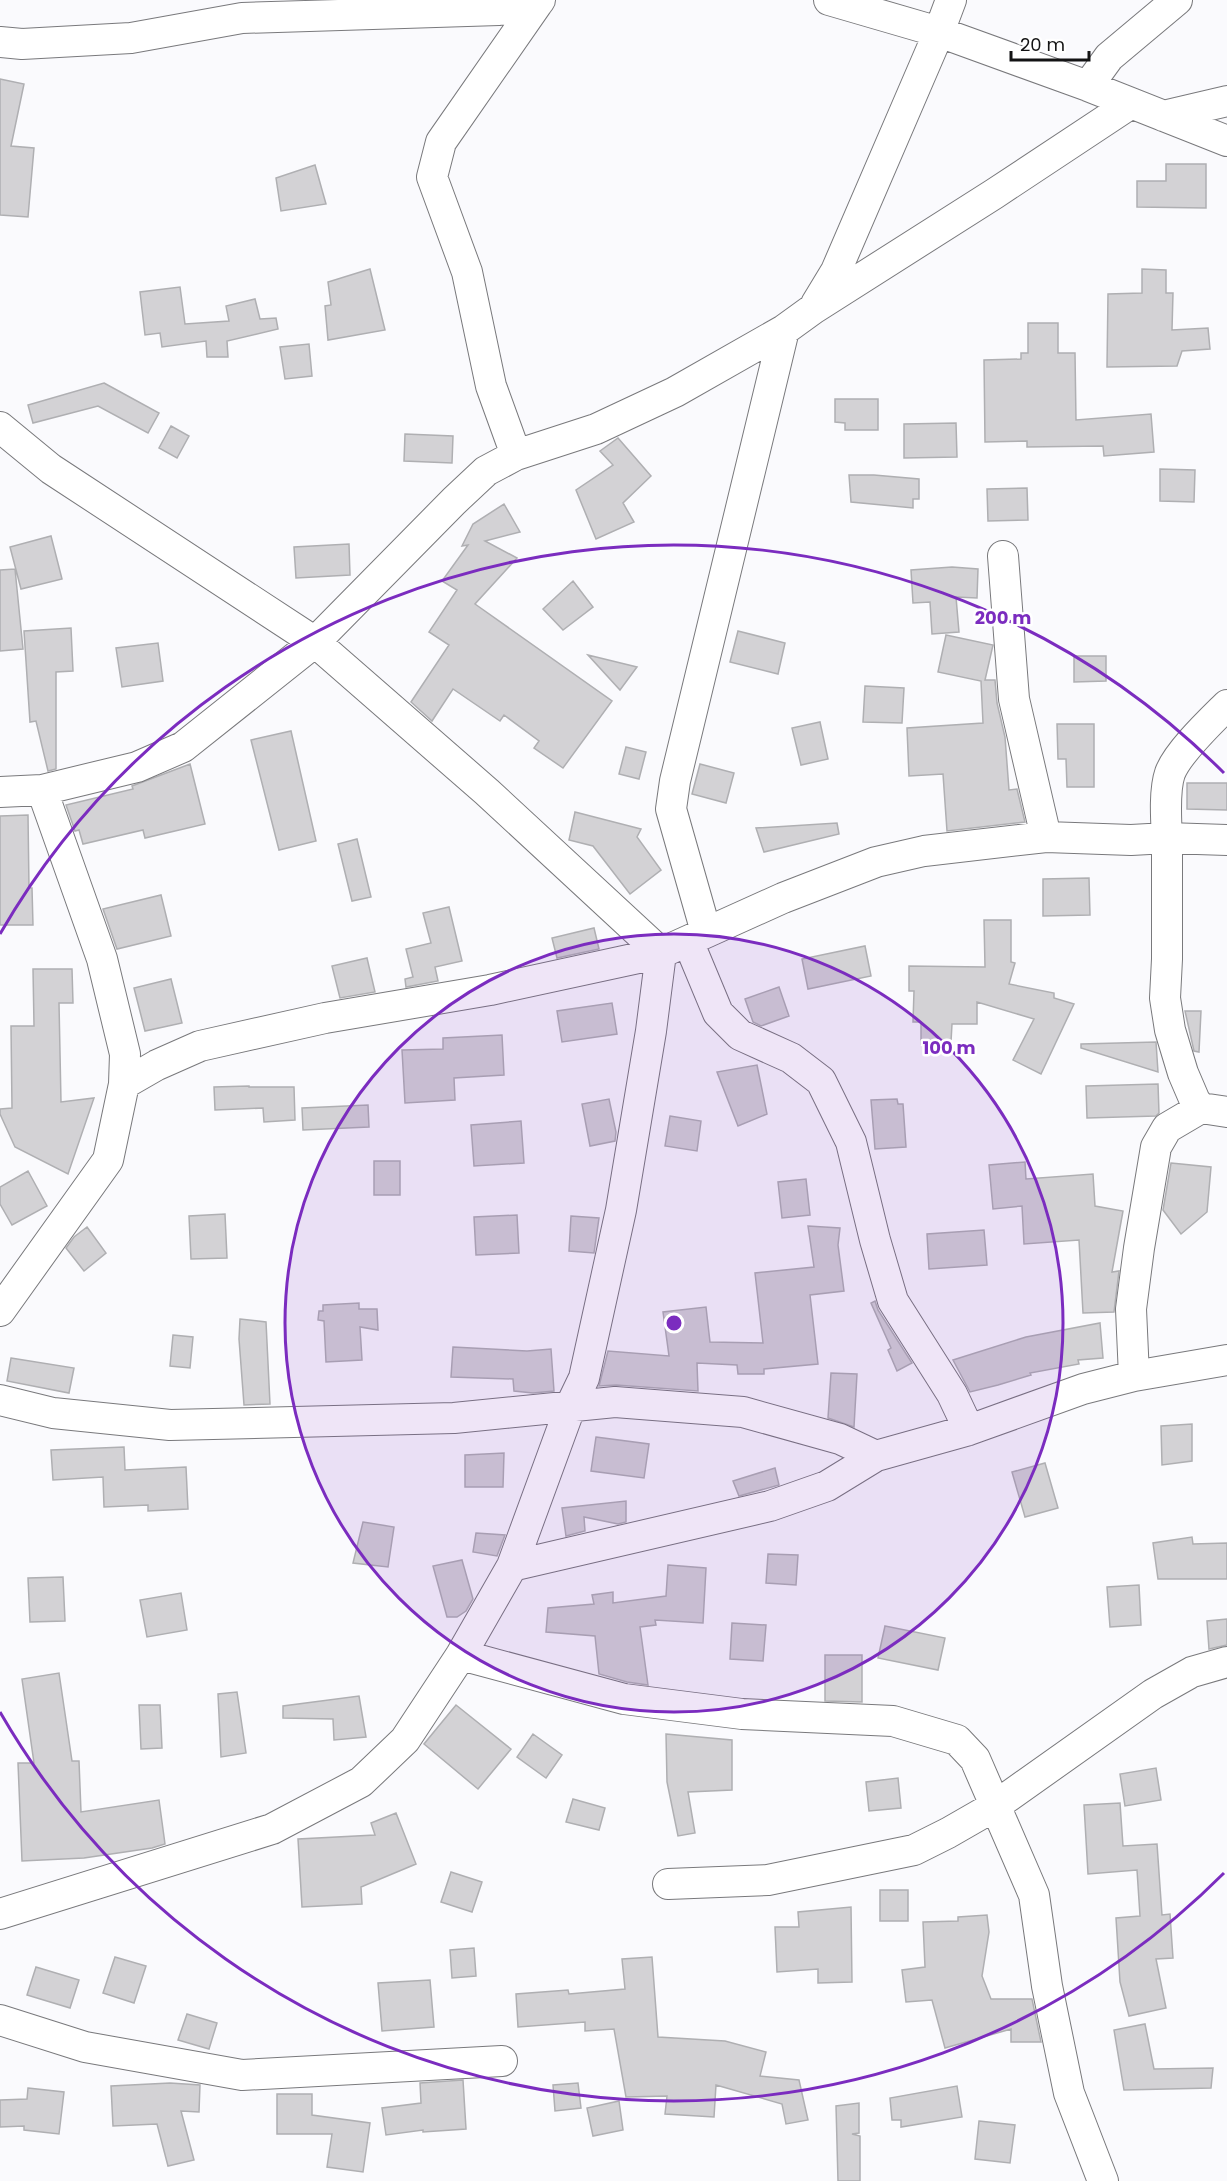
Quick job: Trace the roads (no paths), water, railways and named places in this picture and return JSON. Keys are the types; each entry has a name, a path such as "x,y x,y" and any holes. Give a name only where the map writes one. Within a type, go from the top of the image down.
{"street":[{"path":"829,0 939,32 1088,86 1227,141"},
{"path":"813,309 836,271 951,0"},
{"path":"1088,86 1109,57 1177,0"},
{"path":"0,42 22,44 131,38 242,18 499,10 538,2"},
{"path":"516,455 491,386 467,272 432,177 441,142 538,2"},
{"path":"1163,116 1227,101"},
{"path":"0,792 42,790 137,767 183,747 315,642 486,471 516,455 596,429 616,420 675,392 784,330 1130,104"},
{"path":"784,330 675,782 671,809 685,942 718,1013 740,1035 790,1058 821,1081 850,1142 893,1301 952,1394 969,1431"},
{"path":"0,427 51,469 315,642 487,792 685,942"},
{"path":"1003,556 1014,699 1046,837"},
{"path":"1214,1110 1195,1101 1183,1073 1170,1030 1165,998 1166,819 1170,773 1199,734 1227,705"},
{"path":"0,1311 108,1160 124,1084 125,1054 102,958 42,790"},
{"path":"124,1084 157,1065 200,1046 326,1018 490,990 685,942 783,898 876,862 924,851 1046,837 1227,840"},
{"path":"0,1914 272,1829 361,1782 405,1740 461,1655 512,1566 584,1378 621,1210 651,1031 685,942"},
{"path":"1134,1376 1131,1309 1156,1147 1167,1128 1214,1110"},
{"path":"512,1566 770,1506 827,1486 876,1456 969,1431 1083,1389 1134,1376 1227,1360"},
{"path":"0,1400 53,1413 170,1425 454,1418 615,1402 742,1412 840,1439 876,1456"},
{"path":"461,1655 624,1699 742,1714 893,1720 957,1740 975,1759 1034,1895 1047,1986 1069,2093 1103,2181"},
{"path":"668,1884 768,1880 915,1850 995,1806 1153,1694 1192,1672 1227,1662"},
{"path":"0,2020 85,2047 242,2075 502,2061"}]}
